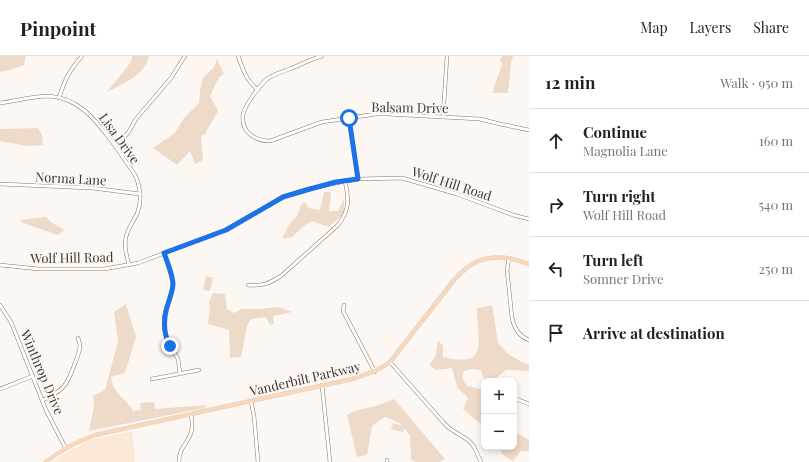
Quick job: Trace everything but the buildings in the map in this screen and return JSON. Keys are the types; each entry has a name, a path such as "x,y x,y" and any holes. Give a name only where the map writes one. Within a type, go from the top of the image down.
{"main road":[{"name":"Vanderbilt Parkway","path":"46,462 66,447 95,435 375,372 390,362 462,271 472,264 496,257 509,258 529,264"}],"street":[{"path":"60,98 64,81 74,65 82,56"},
{"path":"115,146 128,133 138,116 171,78 185,56"},
{"path":"238,56 246,76 258,90"},
{"name":"Balsam Drive","path":"322,56 316,57 266,80 244,110 243,122 249,134 262,141 270,141 322,122 376,114 480,119 529,130"},
{"path":"443,117 447,56"},
{"name":"Lisa Drive","path":"0,103 43,96 60,98 87,111 99,124 138,180 140,203 138,211 128,230 125,246 129,264"},
{"path":"349,118 358,179"},
{"name":"Wolf Hill Road","path":"0,265 40,269 104,269 138,263 226,230 283,197 304,190 358,179 402,178 457,194 508,213 529,219"},
{"path":"248,285 258,286 271,282 281,276 337,226 342,220 348,206 348,195 345,181"},
{"name":"Norma Lane","path":"0,184 92,188 140,194"},
{"path":"164,253 172,275 173,284 166,310 164,327 167,340 178,359 180,373"},
{"path":"509,258 507,270 512,318 516,331 524,338 529,340"},
{"name":"Winthrop Drive","path":"0,305 15,332 46,410 66,447"},
{"path":"344,305 343,311 375,372"},
{"path":"43,400 54,395 65,386 69,380 80,346 78,338"},
{"path":"390,362 449,428 472,444 481,462"},
{"path":"152,379 199,370"},
{"path":"0,389 33,376"},
{"path":"322,385 330,462"},
{"path":"517,399 529,404"},
{"path":"251,401 254,416 258,462"},
{"path":"179,462 182,448 192,431 193,424 191,414"}],"shaded area":[{"path":"0,56 26,56 24,65 0,72"},
{"path":"132,56 149,56 147,63 138,74 107,92 131,62"},
{"path":"502,56 513,56 508,93 492,93 502,64 500,59"},
{"path":"217,59 224,74 219,77 210,96 218,111 205,134 201,136 203,160 195,164 190,151 177,165 153,148 175,133 184,118 199,103 203,78 214,67"},
{"path":"38,128 42,135 43,145 27,146 0,141 0,129"},
{"path":"324,192 331,192 329,211 338,211 344,199 344,214 329,227 312,221 305,225 292,237 282,239 290,223 297,216 301,205 305,202 308,208 320,210"},
{"path":"46,217 64,230 58,235 23,223 20,220"},
{"path":"206,276 213,278 210,291 203,290"},
{"path":"213,293 225,294 227,309 234,313 242,309 279,307 292,312 273,316 274,324 270,325 266,317 251,319 247,326 241,357 230,358 229,330 208,324 210,309 209,302"},
{"path":"126,304 136,337 125,373 111,377 113,386 117,392 133,411 141,410 140,403 154,402 155,409 206,405 205,408 89,431 94,407 93,396 105,390 118,342 114,312"},
{"path":"492,305 498,343 508,354 522,362 529,364 529,371 506,370 497,378 484,378 481,370 471,369 464,371 462,378 467,386 481,389 481,424 463,409 468,398 457,387 452,368 436,370 429,365 435,357 438,340 443,346 443,357 458,360 469,359 475,355 478,349 479,340 477,308"},
{"path":"394,399 445,459 439,462 415,462 411,459 410,435 404,428 403,432 391,429 393,423 402,426 400,423 385,417 372,426 367,455 357,457 347,415 354,411 379,405"},
{"path":"132,431 135,462 53,462 62,455 90,440"},
{"path":"517,433 529,440 529,451 521,451 513,461 503,455 500,450 517,450"}],"route":[{"path":"170,346 165,334 164,318 173,284 172,275 164,253 226,230 283,197 336,182 358,179 349,118"}]}
